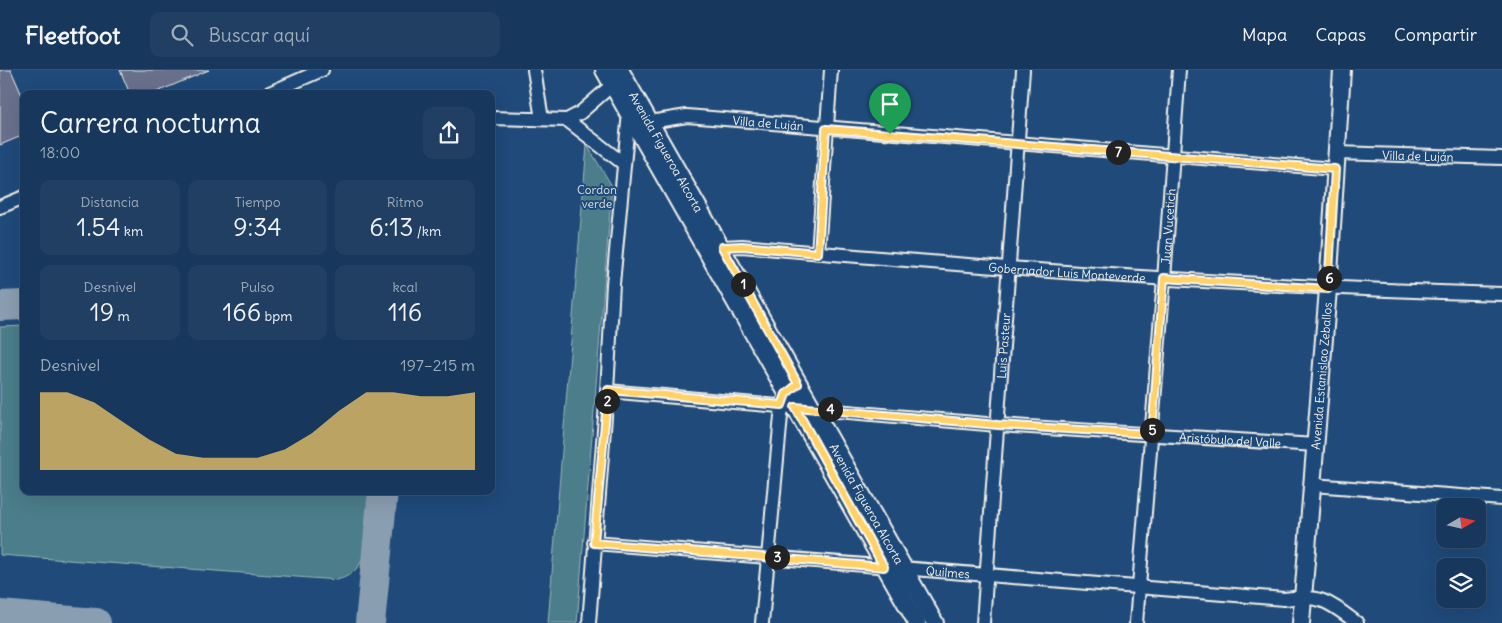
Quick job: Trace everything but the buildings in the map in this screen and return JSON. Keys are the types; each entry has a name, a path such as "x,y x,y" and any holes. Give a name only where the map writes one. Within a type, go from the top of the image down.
{"main road":[{"name":"Avenida Figueroa Alcorta","path":"604,70 624,78 722,247 794,399 905,569 935,623"},
{"name":"Avenida Estanislao Zeballos","path":"1301,623 1328,289 1342,70"},
{"name":"Avenida Figueroa Alcorta","path":"624,78 629,112 794,399 916,623"}],"street":[{"path":"276,90 322,70"},
{"path":"534,70 542,120"},
{"path":"818,253 831,70"},
{"name":"Luis Pasteur","path":"983,623 1023,70"},
{"name":"Juan Vucetich","path":"1136,623 1179,70"},
{"path":"495,118 567,120 580,113 624,78"},
{"path":"589,623 594,543 608,390 613,284 629,112"},
{"name":"Villa de Luján","path":"650,122 687,116 826,129 1172,156 1335,161 1502,158"},
{"path":"567,120 624,164"},
{"path":"0,207 20,199"},
{"name":"Gobernador Luis Monteverde","path":"722,247 742,246 1009,269 1328,289 1502,294"},
{"name":"Aristóbulo del Valle","path":"608,390 794,399 998,425 1316,445"},
{"path":"762,623 767,556 794,399"},
{"path":"1312,485 1502,499"},
{"name":"Quilmes","path":"594,543 1284,599 1302,597 1326,600 1357,623"}],"green space":[{"name":"Cordon verde","path":"587,145 612,186 577,623 548,623"},
{"path":"20,326 20,495 371,495 367,544 364,556 358,567 349,575 337,580 0,555 0,327"}],"taxiway":[{"path":"0,306 20,305"},
{"path":"370,623 383,495"},
{"path":"0,615 96,623"}],"route":[{"path":"826,129 890,134 1335,169 1328,289 1164,278 1152,434 998,425 795,407 884,567 594,543 608,390 782,405 786,394 798,384 722,247 742,246 818,253 826,129"}]}
